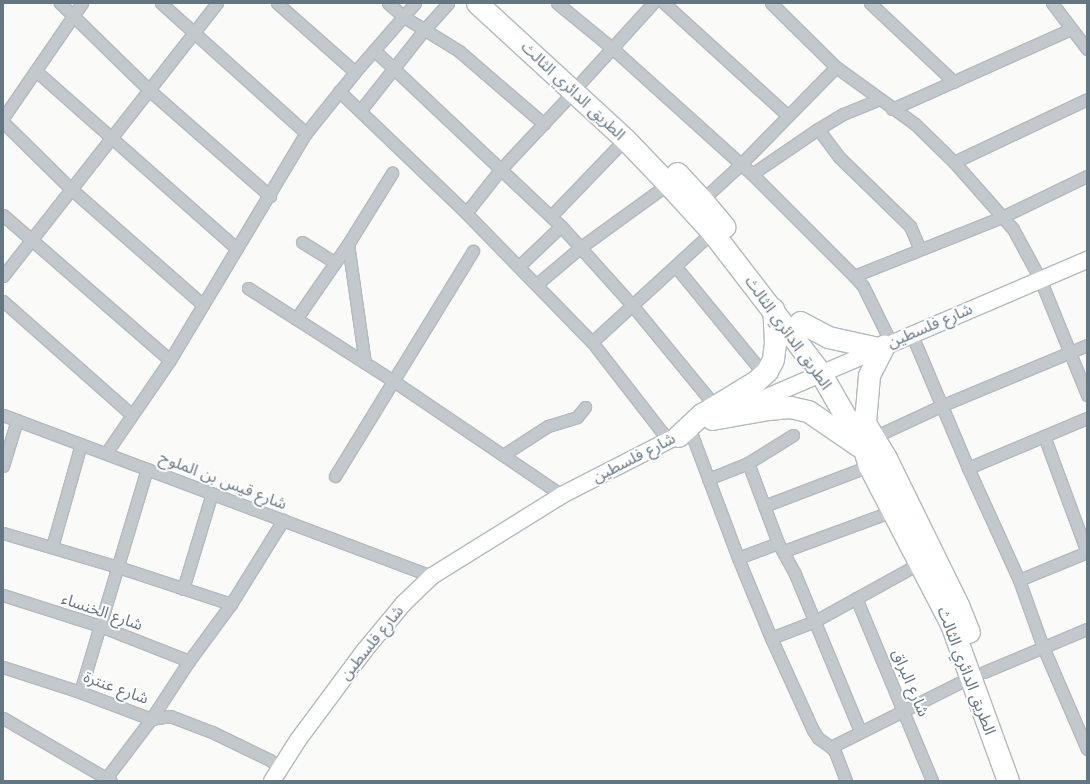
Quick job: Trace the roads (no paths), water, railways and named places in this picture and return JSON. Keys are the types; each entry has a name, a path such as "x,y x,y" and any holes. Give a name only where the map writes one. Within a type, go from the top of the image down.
{"highway":[{"name":"الطريق الدائري الثالث","path":"477,3 642,138 702,200 755,263 800,322 868,444 893,511 978,675 1022,781"},
{"name":"الطريق الدائري الثالث","path":"494,3 578,86 624,139 712,232 773,309 826,370 868,444 886,458 958,605 1008,781"},
{"path":"678,435 713,412 764,374 773,359 775,342 773,309"},
{"path":"713,412 790,407 808,411 868,444 869,375 884,346 828,337 800,322"}],"street":[{"path":"60,3 74,14 150,90 270,196"},
{"path":"3,118 82,3"},
{"path":"161,3 306,133"},
{"path":"3,276 70,188 110,137 150,90 193,32 217,3"},
{"path":"277,3 355,72"},
{"path":"388,3 424,30 459,51 544,124"},
{"path":"106,454 170,360 270,196 306,133 355,72 416,3"},
{"path":"360,112 393,68 448,3"},
{"path":"559,3 612,48 740,165 752,174 854,276 863,286 884,346"},
{"path":"466,212 500,170 544,124 653,3"},
{"path":"664,3 787,115"},
{"path":"771,3 836,66 892,109 915,124 954,162 1013,229 1040,279 1087,395"},
{"path":"870,3 954,82"},
{"path":"1052,3 1087,49"},
{"path":"892,109 1071,29"},
{"path":"374,50 500,170 551,216 581,247 632,305 713,412"},
{"path":"702,200 740,165 836,66"},
{"path":"36,71 237,249"},
{"path":"339,91 466,212 537,284 678,435 708,479 738,558 771,638 814,730 824,743 831,747 835,752 846,781"},
{"path":"954,162 1087,99"},
{"path":"752,174 818,129 843,114 880,100"},
{"path":"3,122 70,188 203,305"},
{"path":"818,129 838,157 910,226 920,249"},
{"path":"551,216 624,139"},
{"path":"296,319 348,244 392,173"},
{"path":"854,276 1002,217 1087,176"},
{"path":"537,284 581,247 668,184"},
{"path":"3,215 31,241 170,360"},
{"path":"519,266 561,226"},
{"path":"592,342 712,232"},
{"path":"302,242 335,263"},
{"path":"348,244 365,363"},
{"path":"335,476 392,380 473,251"},
{"name":"شارع فلسطين","path":"713,412 826,370 1087,260"},
{"path":"676,266 764,374"},
{"path":"248,288 392,380 562,495"},
{"path":"3,301 132,416"},
{"path":"911,333 943,405 968,468 1019,580 1043,647 1087,749"},
{"path":"764,506 868,444 943,405 1087,345"},
{"path":"503,455 548,426 577,417 585,407"},
{"name":"شارع قيس بن الملوح","path":"3,415 432,576"},
{"path":"968,468 1087,418"},
{"path":"3,466 17,420"},
{"name":"شارع فلسطين","path":"272,781 322,705 364,651 403,604 432,576 562,495 678,435"},
{"path":"708,479 748,463 793,435"},
{"path":"1019,580 1087,552 1044,436"},
{"path":"52,547 81,444"},
{"path":"748,463 781,547 815,621 860,731"},
{"path":"80,692 147,469"},
{"path":"183,589 212,493"},
{"path":"738,558 781,547 893,511"},
{"path":"3,718 107,780 151,719 189,661 231,604 283,520"},
{"path":"3,533 118,567 231,604"},
{"path":"771,638 815,621 920,563"},
{"name":"شارع الخنساء","path":"3,595 100,626 189,661"},
{"name":"شارع البراق","path":"856,598 905,711 932,781"},
{"path":"831,747 860,731 905,711 978,675 1087,629"},
{"name":"شارع عنترة","path":"3,667 80,692 151,719 170,716 270,760 281,768"}]}
